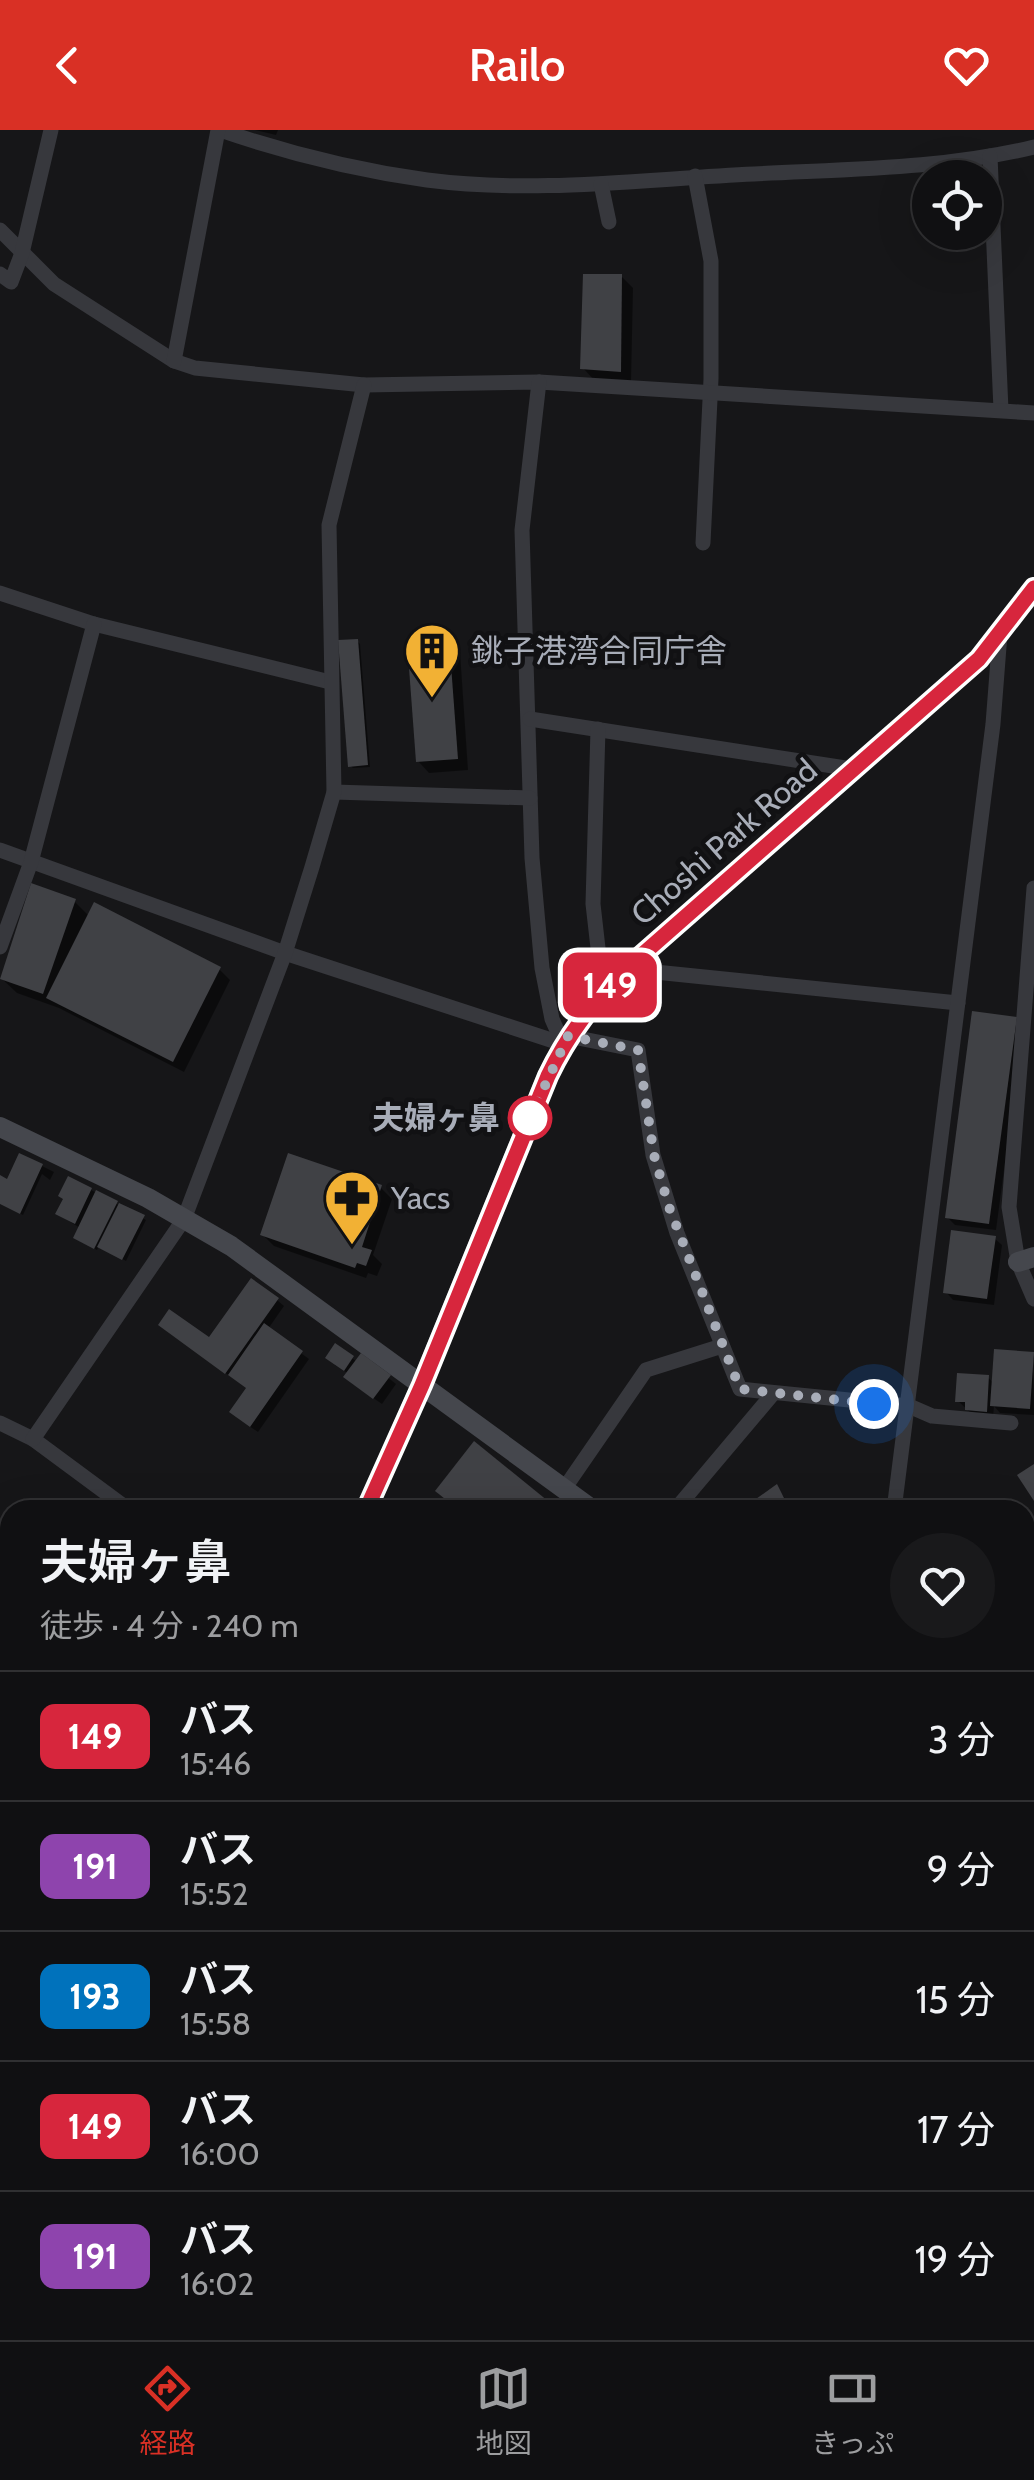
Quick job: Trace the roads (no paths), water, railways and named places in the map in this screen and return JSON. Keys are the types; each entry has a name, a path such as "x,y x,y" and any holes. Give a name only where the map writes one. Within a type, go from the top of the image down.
{"main road":[{"name":"Choshi Park Road","path":"370,1500 566,1040 626,969 979,659 1034,588"},
{"path":"0,1127 231,1246 579,1500"}],"street":[{"path":"0,274 11,282 22,252 51,130"},
{"path":"174,361 219,130 292,155 429,180 517,185 878,168 1034,148"},
{"path":"990,156 1001,410"},
{"path":"695,176 710,261 710,392 703,543"},
{"path":"601,184 609,222"},
{"path":"0,230 54,284 174,361 195,368 364,385 539,382 1034,413"},
{"path":"539,382 522,530 530,798 542,968 552,1019 566,1040"},
{"path":"33,1439 184,1219 285,952 334,792 329,524 364,385"},
{"path":"0,593 94,624 330,682"},
{"path":"0,947 31,862 94,624"},
{"path":"895,1500 993,724 1000,634"},
{"path":"530,718 852,769"},
{"path":"598,729 593,904 603,992"},
{"path":"334,792 530,798"},
{"path":"0,850 285,952 566,1040 638,1050 654,1155 677,1232 740,1389 908,1406 932,1416 1011,1422"},
{"path":"1034,897 1027,1086 1009,1207 1029,1262 1034,1299"},
{"path":"626,969 958,1003"},
{"path":"564,1489 646,1370 722,1346"},
{"path":"683,1500 772,1395"},
{"path":"0,1422 33,1439 115,1500"}],"place":[{"name":"銚子港湾合同庁舎","path":"432,700"},
{"name":"夫婦ヶ鼻","path":"530,1118"},
{"name":"Yacs","path":"352,1247"}]}
